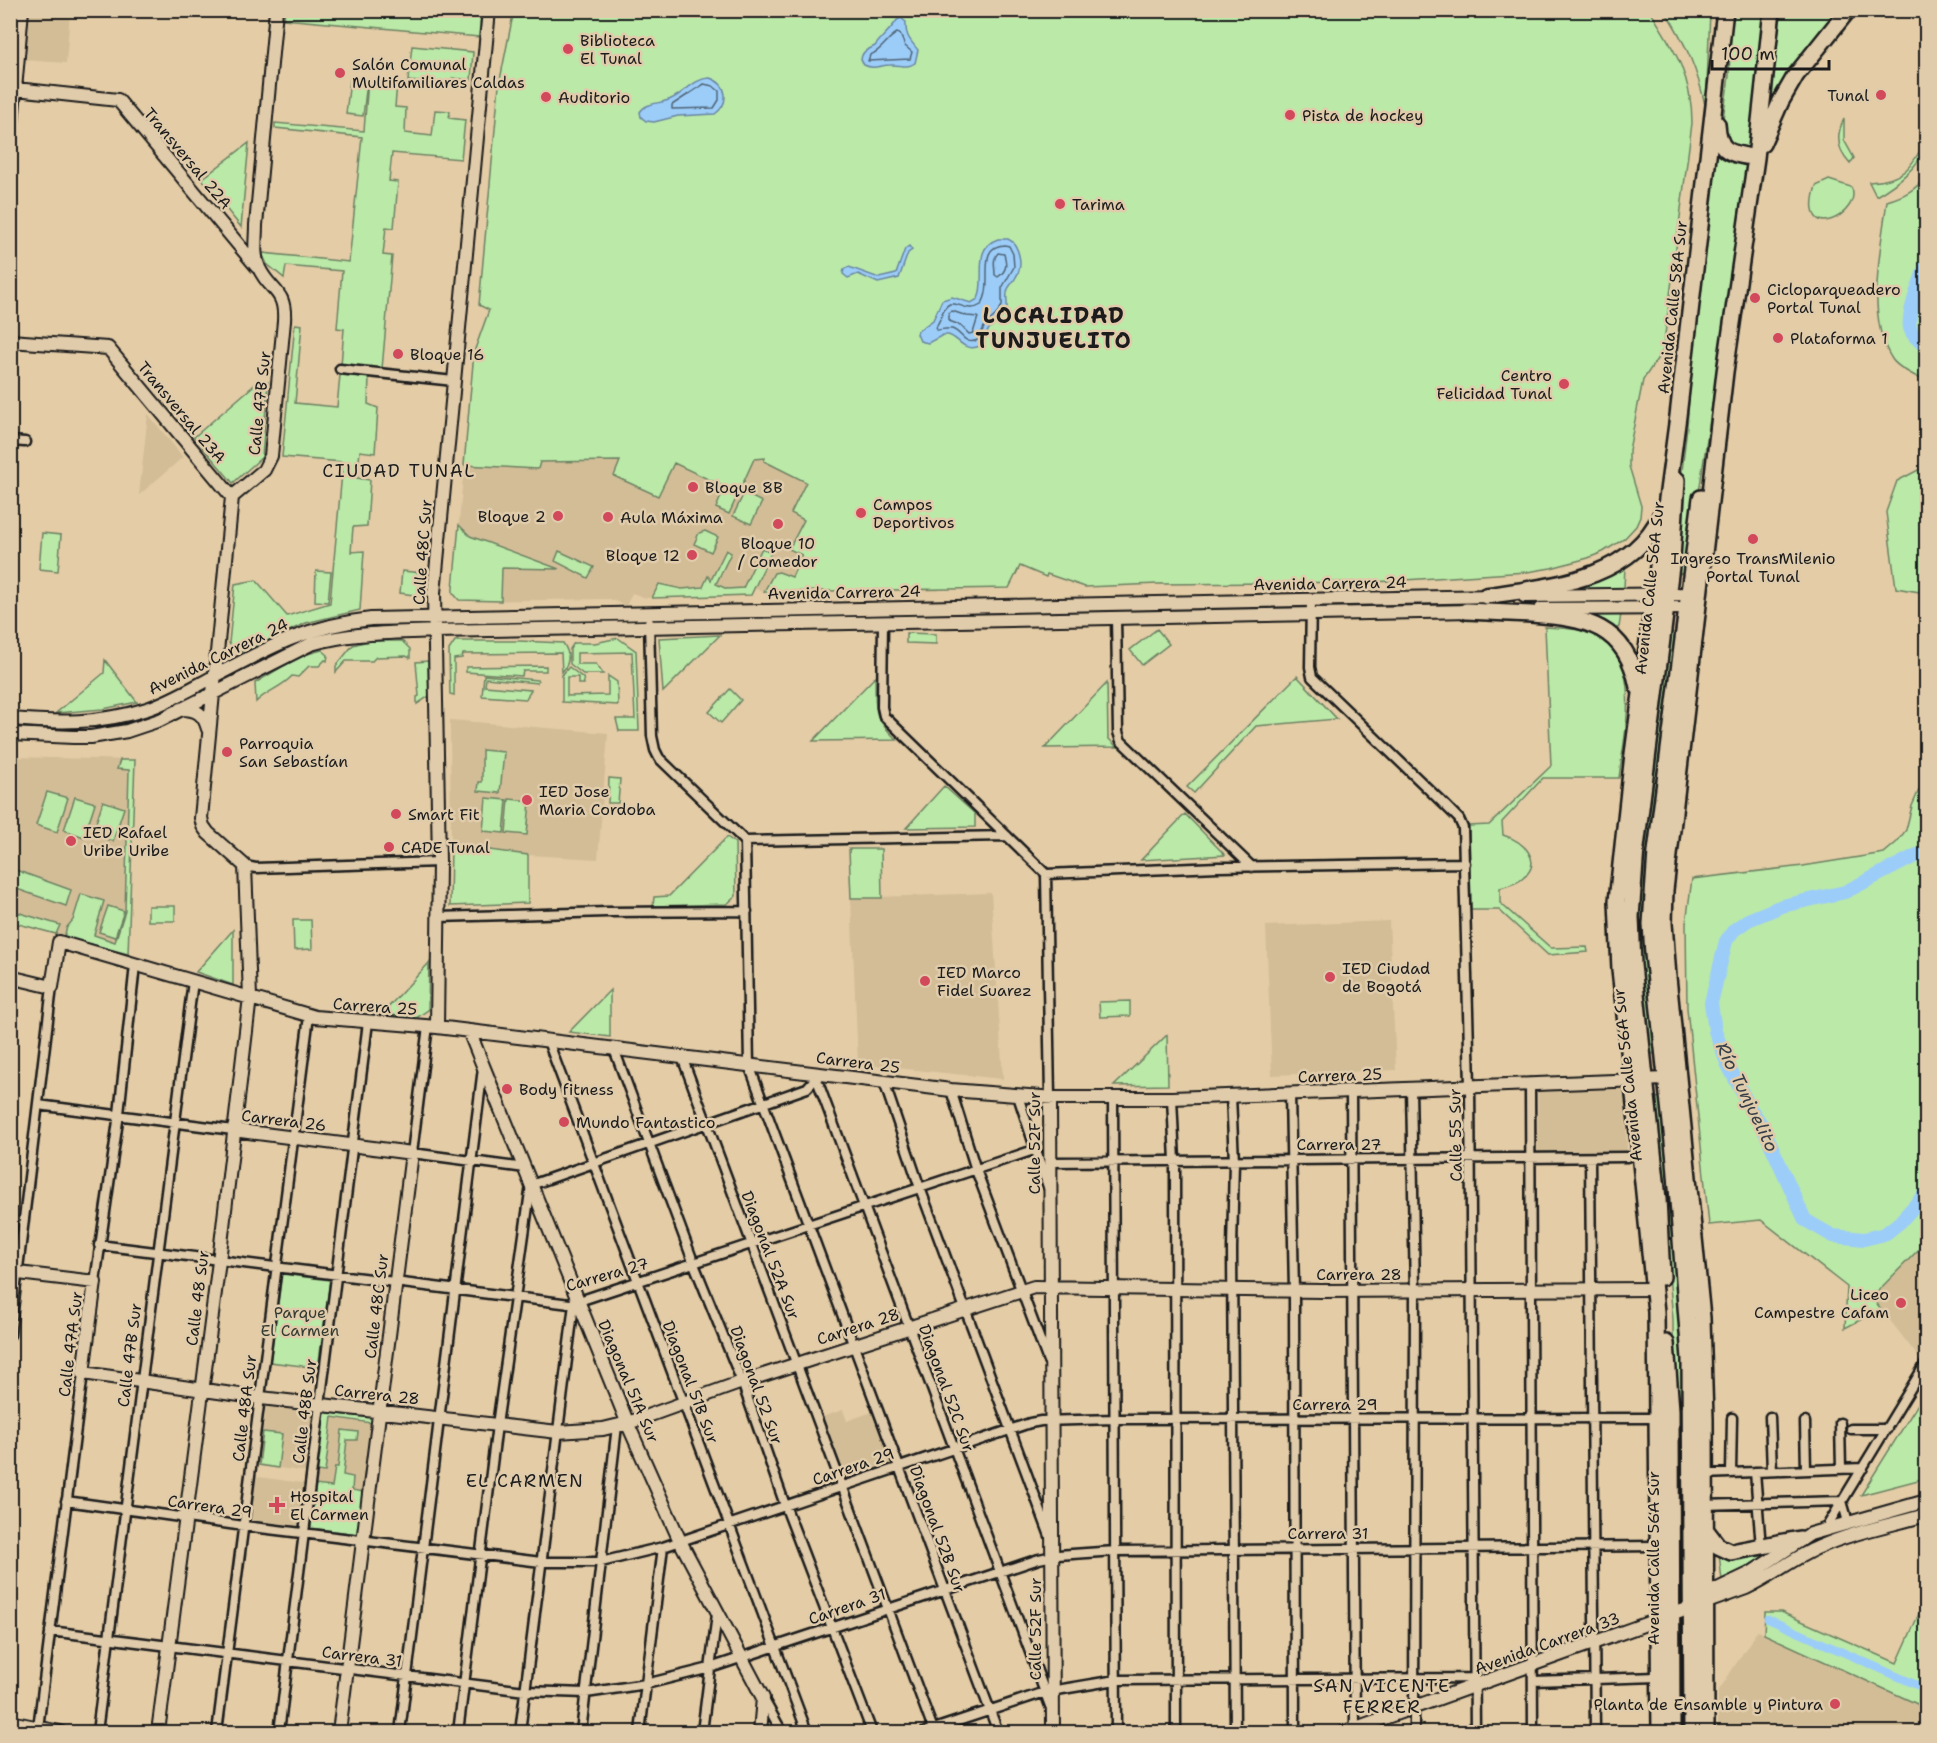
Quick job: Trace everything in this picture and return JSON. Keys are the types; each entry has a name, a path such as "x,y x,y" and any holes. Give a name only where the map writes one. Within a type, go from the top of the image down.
{"highway":[{"path":"1717,10 1720,47"},
{"name":"Avenida Calle 58A Sur","path":"1660,601 1666,501 1725,10"},
{"path":"1696,1730 1698,1602 1691,1464 1690,1359 1679,1205 1651,924 1664,790 1756,158 1772,10"},
{"path":"1756,158 1777,110 1796,75 1848,10"},
{"path":"1715,91 1721,146 1732,153 1756,158"},
{"name":"Avenida Calle 56A Sur","path":"1672,1732 1667,1616 1671,1457 1670,1398 1658,1199 1619,962 1617,901 1640,705 1677,501 1678,416"},
{"path":"1486,596 1587,576 1620,561 1647,540 1666,501"},
{"name":"Avenida Calle 56A Sur","path":"1660,601 1636,848 1631,928 1642,1171 1654,1289 1658,1546 1667,1616 1658,1677 1660,1732"},
{"path":"1693,601 1665,890 1665,946 1702,1318 1705,1529 1698,1602"},
{"path":"1466,611 1561,616 1581,620 1600,628 1621,646 1632,662 1639,688 1640,705"},
{"path":"1664,790 1672,825"},
{"path":"1619,962 1631,928"},
{"path":"1642,1171 1658,1199"},
{"path":"1679,1205 1696,1254"},
{"path":"1691,1464 1704,1436"},
{"path":"1658,1493 1671,1457"},
{"path":"1705,1529 1718,1546 1736,1552 1761,1547 1804,1546"}],"street":[{"path":"10,146 22,10"},
{"path":"261,272 256,258 256,225 276,10"},
{"name":"Calle 48C Sur","path":"339,1732 412,1153 432,1027 439,862 434,593 489,10"},
{"name":"Transversal 22A","path":"16,89 114,99 122,104 261,272"},
{"path":"235,241 250,238 256,225"},
{"name":"Calle 47B Sur","path":"232,497 264,470 271,456 285,308 281,296 261,272"},
{"name":"Transversal 23A","path":"10,341 108,348 232,497"},
{"path":"340,369 454,381"},
{"path":"10,441 25,442"},
{"path":"232,497 201,814 203,826 245,866 256,868 439,862"},
{"name":"Avenida Carrera 24","path":"10,719 74,723 116,717 158,705 282,642 317,628 371,619 1486,596 1693,601"},
{"name":"Calle 55 Sur","path":"1311,600 1310,667 1312,677 1459,819 1463,828 1471,1160 1475,1732"},
{"name":"Avenida Carrera 24","path":"10,734 73,737 109,735 146,725 301,649 326,640 369,634 1466,611 1660,601"},
{"path":"649,613 654,750 659,758 745,841 1006,836"},
{"path":"1116,618 1118,732 1121,741 1252,867"},
{"path":"883,622 882,707 884,716 1046,874 1465,863"},
{"path":"182,709 194,710 201,714 206,721 209,734"},
{"name":"Diagonal 52B Sur","path":"745,841 749,1065 998,1732"},
{"name":"Calle 48 Sur","path":"158,1732 219,1261 249,997 245,866"},
{"name":"Calle 52F Sur","path":"1046,874 1051,1162 1049,1691 1053,1712 1053,1732"},
{"path":"438,917 747,911"},
{"name":"Carrera 25","path":"52,987 59,942 309,1016 469,1031 749,1065 815,1076 1018,1096 1172,1098 1666,1079"},
{"name":"Calle 47A Sur","path":"38,1728 94,1282 119,1114 135,965"},
{"path":"10,977 52,987 38,1105 12,1272 10,1335"},
{"name":"Calle 47B Sur","path":"97,1732 193,981"},
{"name":"Calle 48A Sur","path":"217,1732 309,1016"},
{"name":"Calle 48B Sur","path":"279,1732 368,1022"},
{"name":"Diagonal 51A Sur","path":"469,1031 525,1168 622,1424 717,1613 782,1732"},
{"name":"Diagonal 51B Sur","path":"548,1041 807,1732"},
{"name":"Diagonal 52 Sur","path":"614,1049 694,1264 742,1382 785,1505 872,1732"},
{"name":"Diagonal 52A Sur","path":"682,1057 931,1732"},
{"path":"400,1732 483,1068"},
{"path":"807,1088 815,1076"},
{"name":"Diagonal 52C Sur","path":"815,1076 999,1572 1049,1691"},
{"path":"884,1082 920,1188 1051,1539"},
{"path":"1530,1083 1533,1732"},
{"path":"458,1732 497,1425 531,1185 807,1088 820,1090"},
{"path":"1411,1089 1415,1291 1414,1732"},
{"path":"951,1090 976,1170 1051,1368"},
{"path":"1352,1091 1354,1679 1352,1731"},
{"path":"1290,1094 1294,1291 1295,1732"},
{"path":"1018,1096 1051,1196"},
{"path":"1231,1096 1234,1161 1232,1290 1235,1732"},
{"path":"1172,1098 1175,1161 1176,1732"},
{"path":"1113,1099 1116,1732"},
{"name":"Carrera 26","path":"38,1105 525,1168"},
{"name":"Carrera 27","path":"99,1245 576,1303 1034,1150"},
{"name":"Carrera 27","path":"1051,1162 1530,1160 1627,1157"},
{"path":"1590,1158 1595,1732"},
{"path":"12,1272 94,1282"},
{"name":"Carrera 28","path":"82,1373 321,1405 558,1432 589,1431 622,1424 742,1382 1034,1287 1294,1291 1654,1289"},
{"path":"520,1732 576,1303"},
{"path":"1826,1528 1926,1363"},
{"path":"1770,1417 1772,1471"},
{"name":"Carrera 29","path":"66,1501 244,1526 541,1562 601,1562 663,1547 1030,1423 1051,1420 1657,1418"},
{"path":"1731,1473 1732,1418"},
{"path":"1805,1422 1806,1470"},
{"path":"1840,1423 1841,1469"},
{"path":"581,1732 601,1562 622,1424"},
{"path":"1851,1429 1887,1429"},
{"path":"1704,1474 1863,1468"},
{"path":"1755,1472 1761,1547"},
{"path":"1704,1505 1842,1501"},
{"path":"1842,1501 1852,1535"},
{"name":"Avenida Carrera 33","path":"1352,1731 1475,1682 1533,1665 1667,1616 1804,1546 1826,1528 1926,1501"},
{"name":"Avenida Carrera 33","path":"1804,1546 1926,1515"},
{"name":"Carrera 31","path":"50,1631 525,1691 586,1693 646,1684 710,1668 1051,1556 1115,1551 1235,1549 1658,1546"},
{"path":"640,1732 663,1547"},
{"path":"702,1732 717,1613"},
{"path":"1533,1681 1658,1677"},
{"path":"931,1732 1049,1691 1116,1680 1414,1678 1475,1682"},
{"path":"760,1732 763,1698"},
{"path":"10,1722 60,1732"}],"shaded area":[{"path":"28,11 70,11 66,63 24,60"},
{"path":"148,414 183,457 139,495"},
{"path":"937,455 939,591 764,592 754,588 751,595 646,598 632,593 626,606 610,599 464,601 459,600 453,593 464,465 537,469 539,462"},
{"name":"IED Jose Maria Cordoba","path":"450,720 608,733 598,859 528,855 451,845"},
{"name":"IED Rafael Uribe Uribe","path":"10,757 135,760 128,954 11,922"},
{"name":"IED Marco Fidel Suarez","path":"991,893 1003,1079 858,1064 851,898"},
{"name":"IED Ciudad de Bogotá","path":"1389,921 1396,1070 1272,1075 1266,926"},
{"path":"1624,1084 1627,1152 1538,1155 1538,1087"},
{"name":"Liceo Campestre Cafam","path":"1926,1242 1926,1348 1920,1359 1872,1297"},
{"path":"266,1403 315,1409 307,1472 259,1465"},
{"path":"321,1406 378,1413 364,1540 244,1526 251,1476 310,1484"},
{"path":"843,1410 847,1421 875,1411 896,1466 843,1483 819,1418"},
{"path":"1757,1631 1926,1703 1926,1732 1718,1732 1718,1692"}],"green space":[{"path":"285,10 481,11 479,37 284,19"},
{"path":"511,11 1650,11 1674,50 1685,76 1692,123 1663,350 1643,380 1629,450 1629,466 1641,506 1636,526 1624,539 1603,552 1551,568 1527,572 1374,582 1085,587 1047,574 1046,577 1020,566 1009,588 764,592 774,573 779,572 792,577 802,555 789,549 804,520 791,513 806,482 764,461 765,458 754,459 729,514 716,508 725,487 674,463 658,496 614,476 620,461 540,462 538,469 464,465 474,352 489,310 479,305 499,85 513,15 510,14"},
{"path":"1665,11 1710,11 1706,109 1690,58"},
{"path":"1732,11 1766,11 1750,153 1733,151 1721,133 1729,76"},
{"path":"1782,11 1843,11 1773,106 1774,58"},
{"path":"412,46 473,52 471,80 452,78 451,85 408,81"},
{"path":"350,80 367,82 363,116 346,114"},
{"path":"368,80 397,83 395,107 406,108 405,133 432,136 435,110 450,111 449,118 465,120 461,159 392,153 389,181 398,182 394,228 386,227 383,255 392,256 382,369 341,365 344,329 337,328 342,271 286,266 284,278 267,264 262,253 349,262 362,137 275,128 275,123 364,131"},
{"path":"1844,119 1844,140 1854,158 1850,164 1840,149 1839,143 1839,131"},
{"path":"1926,139 1925,148 1915,165 1892,186 1876,196 1869,182 1890,179 1905,171 1916,158"},
{"path":"249,143 241,227 202,179"},
{"path":"1716,146 1749,160 1685,574 1674,573 1680,489 1698,277"},
{"path":"1926,176 1926,382 1903,369 1892,359 1879,323 1877,282 1887,201 1909,192"},
{"path":"1829,180 1851,187 1853,197 1849,206 1841,214 1822,221 1815,216 1813,205 1816,186"},
{"path":"295,324 302,325 295,403 337,407 340,375 369,377 368,404 378,408 375,453 360,451 357,478 370,480 367,526 353,527 351,552 364,551 360,610 306,623 245,651 237,651 229,643 235,584 256,580 287,616 330,603 343,462 282,457"},
{"path":"259,381 268,382 262,457 233,483 194,437"},
{"path":"1926,466 1926,593 1896,588 1886,512 1897,481"},
{"path":"744,493 762,502 751,524 733,516"},
{"path":"459,525 470,536 559,569 502,568 501,601 459,600 453,593 453,588"},
{"path":"705,531 718,537 711,552 694,544 699,533"},
{"path":"42,533 61,535 58,571 39,569"},
{"path":"762,548 771,553 751,595 652,598 659,584 682,589 703,587 708,576 711,580 726,550 731,553 716,584 727,589 743,588"},
{"path":"559,551 594,567 588,578 555,561"},
{"path":"1625,565 1624,589 1545,591"},
{"path":"316,571 331,572 328,602 315,601"},
{"path":"402,571 423,573 421,596 400,593"},
{"path":"1574,614 1621,614 1619,627 1612,631"},
{"path":"1545,627 1586,631 1608,643 1619,658 1628,697 1619,778 1543,778 1502,822 1503,835 1518,842 1529,852 1532,865 1520,881 1500,888 1500,903 1551,948 1587,947 1588,952 1548,955 1499,910 1471,910 1469,826 1489,825 1551,766"},
{"path":"1157,629 1169,644 1142,665 1130,650"},
{"path":"1667,632 1676,633 1670,702 1660,1053 1648,1054 1635,921"},
{"path":"906,633 936,634 936,644 906,643"},
{"path":"720,635 663,692 659,638"},
{"path":"618,638 636,651 639,731 619,731 616,719 635,719 632,652 577,653 577,664 596,664 603,674 583,674 570,664 570,649 574,643 595,643"},
{"path":"368,641 402,641 410,649 410,658 406,656 376,657 372,661 346,661 336,672 336,666 353,645"},
{"path":"455,641 563,643 567,650 568,662 562,672 561,653 463,654 462,658 454,659 454,695 450,694 449,650"},
{"path":"322,650 328,655 327,661 325,660 319,666 309,666 298,677 292,676 256,702 255,683 300,656"},
{"path":"105,660 137,702 103,709 56,713 104,673"},
{"path":"428,661 429,696 417,704 419,696 416,662"},
{"path":"546,666 546,671 523,671 522,676 466,672 466,667"},
{"path":"569,667 583,678 584,684 578,684 578,677 567,677 567,696 608,695 608,676 617,682 618,705 562,702 562,675"},
{"path":"484,675 538,680 537,683 486,678 485,686 531,690 526,699 482,696"},
{"path":"1297,676 1337,719 1256,726 1194,793 1187,787"},
{"path":"875,677 876,706 879,718 897,740 813,741"},
{"path":"1107,683 1108,738 1117,747 1045,748"},
{"path":"730,689 741,700 721,723 709,712"},
{"path":"482,750 504,752 500,793 478,791 479,782 482,782"},
{"path":"120,760 135,760 128,954 64,937 67,927 73,920 81,894 104,901 94,935 115,942 125,911 129,770 117,769"},
{"path":"1926,774 1926,1242 1872,1297 1881,1309 1845,1328 1847,1287 1761,1220 1709,1225 1687,1008 1686,923 1692,879 1803,866 1884,853 1906,830 1912,806"},
{"path":"609,778 620,779 618,803 608,803"},
{"path":"944,786 975,814 975,827 906,828"},
{"path":"47,792 68,798 57,832 36,825"},
{"path":"75,797 95,803 84,837 64,830"},
{"path":"486,798 507,800 504,833 483,831"},
{"path":"509,799 530,801 527,835 506,833"},
{"path":"103,801 124,808 113,841 92,835"},
{"path":"1185,814 1225,855 1141,860"},
{"path":"727,837 735,843 736,896 727,904 653,906 654,897 669,896"},
{"path":"451,845 528,855 528,903 450,906"},
{"path":"849,849 881,849 882,898 851,898"},
{"path":"13,869 71,890 66,906 11,887"},
{"path":"108,906 124,911 115,937 99,932"},
{"path":"148,906 175,906 175,921 148,921"},
{"path":"10,910 60,925 56,934 11,922"},
{"path":"293,920 311,920 312,949 294,950"},
{"path":"233,930 233,985 196,972"},
{"path":"429,963 428,1010 416,1018 382,1014"},
{"path":"610,990 610,1037 569,1032"},
{"path":"1130,1001 1130,1016 1100,1017 1099,1002"},
{"path":"1167,1035 1168,1085 1114,1086"},
{"path":"1660,1097 1682,1285 1688,1580 1675,1580 1673,1319 1653,1099"},
{"name":"Parque El Carmen","path":"282,1274 330,1280 318,1368 270,1362"},
{"path":"1926,1391 1926,1478 1861,1495"},
{"path":"324,1412 372,1418 371,1423 332,1417 325,1472 317,1471"},
{"path":"342,1430 358,1432 357,1440 347,1440 343,1475 353,1477 352,1490 363,1492 358,1534 311,1528 315,1485 332,1487 335,1467 338,1467"},
{"path":"263,1432 282,1434 278,1468 259,1465"},
{"path":"1779,1548 1745,1570 1722,1581 1719,1553"},
{"path":"1926,1598 1926,1708 1764,1634 1765,1612 1781,1612 1897,1663"},
{"path":"1675,1637 1687,1637 1687,1732 1676,1732"}],"water":[{"path":"901,18 906,22 907,34 918,50 915,63 906,66 864,65 861,60 864,52 875,46"},
{"path":"710,78 720,85 725,94 723,105 715,114 678,116 654,122 646,121 641,117 640,112 646,106 667,101 699,80"},
{"path":"998,239 1008,239 1013,242 1020,264 1016,277 1008,289 1005,312 1000,320 989,329 982,344 977,347 968,347 948,335 943,335 928,343 920,341 918,331 933,320 942,300 952,297 971,303 978,299 982,257 990,243"},
{"path":"909,246 912,250 908,253 899,278 878,283 858,274 848,278 843,274 844,269 849,267 879,278 896,274 905,249"}],"waterway":[{"name":"Río Tunjuelito","path":"1926,266 1915,297 1910,322 1912,334 1926,346"},
{"name":"Río Tunjuelito","path":"1926,855 1917,855 1845,892 1782,906 1748,920 1734,930 1726,941 1711,1003 1715,1031 1727,1063 1750,1108 1762,1125 1805,1220 1833,1236 1864,1239 1885,1234 1900,1222 1926,1193"},
{"path":"1768,1619 1926,1689"}],"place":[{"name":"Biblioteca El Tunal","path":"568,49"},
{"name":"Salón Comunal Multifamiliares Caldas","path":"340,73"},
{"name":"Tunal","path":"1881,95"},
{"name":"Auditorio","path":"546,97"},
{"name":"Pista de hockey","path":"1290,115"},
{"name":"Tarima","path":"1060,204"},
{"name":"Cicloparqueadero Portal Tunal","path":"1755,298"},
{"name":"Plataforma 1","path":"1778,338"},
{"name":"Bloque 16","path":"398,354"},
{"name":"Centro Felicidad Tunal","path":"1564,384"},
{"name":"Bloque 8B","path":"693,487"},
{"name":"Campos Deportivos","path":"861,513"},
{"name":"Bloque 2","path":"558,516"},
{"name":"Aula Máxima","path":"608,517"},
{"name":"Bloque 10 / Comedor","path":"778,524"},
{"name":"Ingreso TransMilenio Portal Tunal","path":"1753,539"},
{"name":"Bloque 12","path":"692,555"},
{"name":"Parroquia San Sebastían","path":"227,752"},
{"name":"IED Jose Maria Cordoba","path":"527,800"},
{"name":"Smart Fit","path":"396,814"},
{"name":"IED Rafael Uribe Uribe","path":"71,841"},
{"name":"CADE Tunal","path":"389,847"},
{"name":"IED Ciudad de Bogotá","path":"1330,977"},
{"name":"IED Marco Fidel Suarez","path":"925,981"},
{"name":"Body fitness","path":"507,1089"},
{"name":"Mundo Fantastico","path":"564,1122"},
{"name":"Liceo Campestre Cafam","path":"1901,1303"},
{"name":"Hospital El Carmen","path":"277,1505"},
{"name":"Planta de Ensamble y Pintura","path":"1835,1704"}],"district":[{"name":"LOCALIDAD TUNJUELITO","path":"1054,328"},
{"name":"CIUDAD TUNAL","path":"399,471"},
{"name":"EL CARMEN","path":"525,1481"},
{"name":"SAN VICENTE FERRER","path":"1382,1696"}]}
